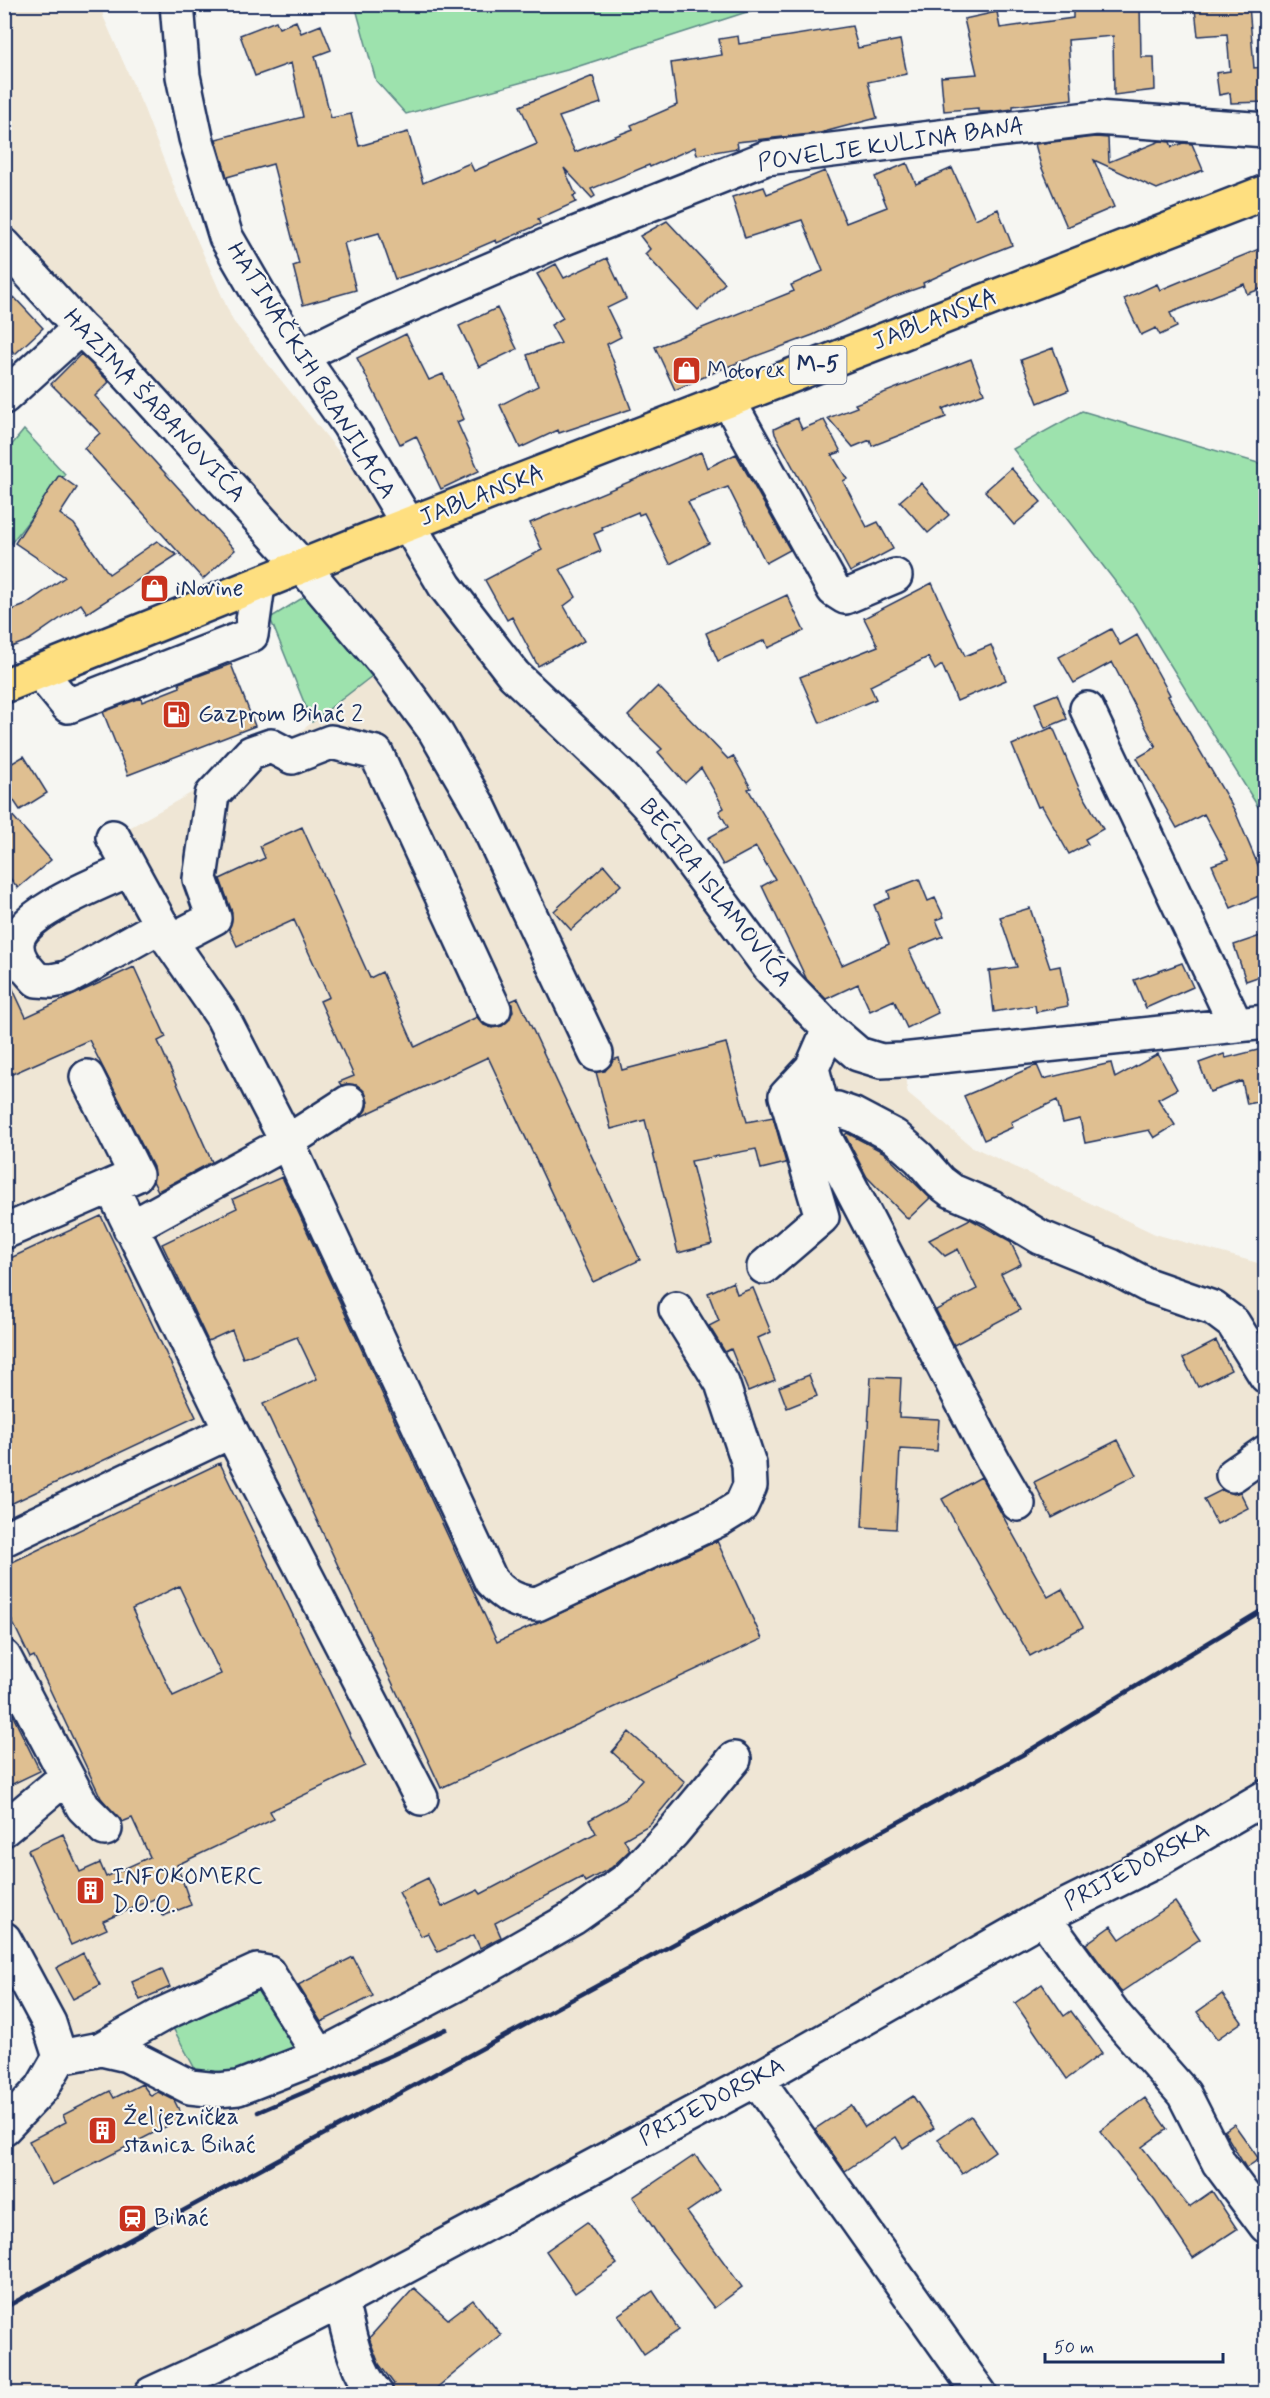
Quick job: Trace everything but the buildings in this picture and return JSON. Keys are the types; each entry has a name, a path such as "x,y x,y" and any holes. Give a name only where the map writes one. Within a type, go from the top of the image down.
{"main road":[{"name":"JABLANSKA","path":"303,567 1266,192"},
{"name":"M-5","path":"4,686 303,567"}],"street":[{"name":"HATINAČKIH BRANILACA","path":"177,4 183,76 196,138 226,237 266,306 303,355 349,425 408,525"},
{"name":"POVELJE KULINA BANA","path":"303,355 374,320 552,243 765,158 1096,118 1266,130"},
{"name":"HAZIMA ŠABANOVIĆA","path":"4,246 80,328 120,366 303,567 387,666 435,731 479,807 596,1054"},
{"path":"4,397 80,328"},
{"path":"728,400 839,596 845,597 896,576"},
{"name":"BEĆIRA ISLAMOVIĆA","path":"408,525 445,586 514,675 622,777 655,813 769,967 829,1029 858,1054 881,1061 1250,1023"},
{"path":"40,672 68,706 251,635 258,585"},
{"path":"1087,709 1250,1023"},
{"path":"130,869 42,912 22,930 17,945 23,965 37,980 52,981 67,978 166,933 214,918 200,879 212,795 251,753 272,746 292,758 332,742 376,753 494,1009"},
{"path":"113,837 166,933 222,1016 287,1142 491,1581 506,1596 524,1604 537,1604 720,1519 741,1506 750,1486 748,1464 722,1383 676,1309"},
{"path":"764,1267 822,1217 786,1096 812,1068 829,1029"},
{"path":"812,1068 822,1108 824,1136 993,1461 1018,1504"},
{"path":"4,1232 136,1174 87,1077"},
{"path":"130,1228 287,1142 349,1102"},
{"path":"822,1108 837,1109 854,1115 894,1136 952,1191 992,1208 1040,1237 1111,1266 1147,1285 1213,1308 1233,1323 1266,1376"},
{"path":"111,1186 231,1431 421,1798"},
{"path":"4,1539 231,1431"},
{"path":"1233,1475 1266,1452"},
{"path":"4,1657 83,1807 105,1829"},
{"path":"101,2049 127,2055 190,2087 218,2090 238,2088 320,2056 466,1979 573,1917 628,1879 687,1817 734,1759"},
{"path":"4,1800 63,1771"},
{"path":"4,1829 63,1771"},
{"name":"PRIJEDORSKA","path":"151,2394 225,2360 341,2301 757,2079 1043,1917 1154,1862 1266,1797"},
{"path":"1043,1917 1116,2017 1184,2094 1219,2163 1266,2226"},
{"path":"4,1939 49,2023 60,2057 42,2088 4,2128"},
{"path":"60,2057 101,2049 165,2013 257,1971 268,1973 320,2056"},
{"path":"757,2079 980,2394"},
{"path":"341,2301 351,2344 364,2379 376,2394"}],"shaded area":[{"path":"5,5 102,5 103,16 144,109 178,197 233,321 400,527 829,1029 902,1060 908,1094 971,1146 1155,1234 1265,1265 1265,1797 151,2393 5,2393 5,2128 60,2057 4,1939 5,917 97,873 113,837 301,731 384,666 5,245"}],"green space":[{"path":"355,4 783,5 753,10 567,70 406,114 376,81"},
{"path":"1082,411 1265,465 1265,818 1134,606 1013,449"},
{"path":"24,430 65,474 5,551 5,453"},
{"path":"320,587 385,666 312,722 270,618"},
{"path":"257,1971 320,2056 217,2110 165,2013"}],"railway":[{"path":"4,2308 1022,1755 1266,1608"},
{"path":"258,2112 392,2055 446,2029"}],"place":[{"name":"Motorex","path":"686,371"},
{"name":"iNovine","path":"154,588"},
{"name":"Gazprom Bihać 2","path":"177,714"},
{"name":"INFOKOMERC D.O.O.","path":"91,1891"},
{"name":"Željeznička stanica Bihać","path":"102,2131"},
{"name":"Bihać","path":"133,2218"}]}
